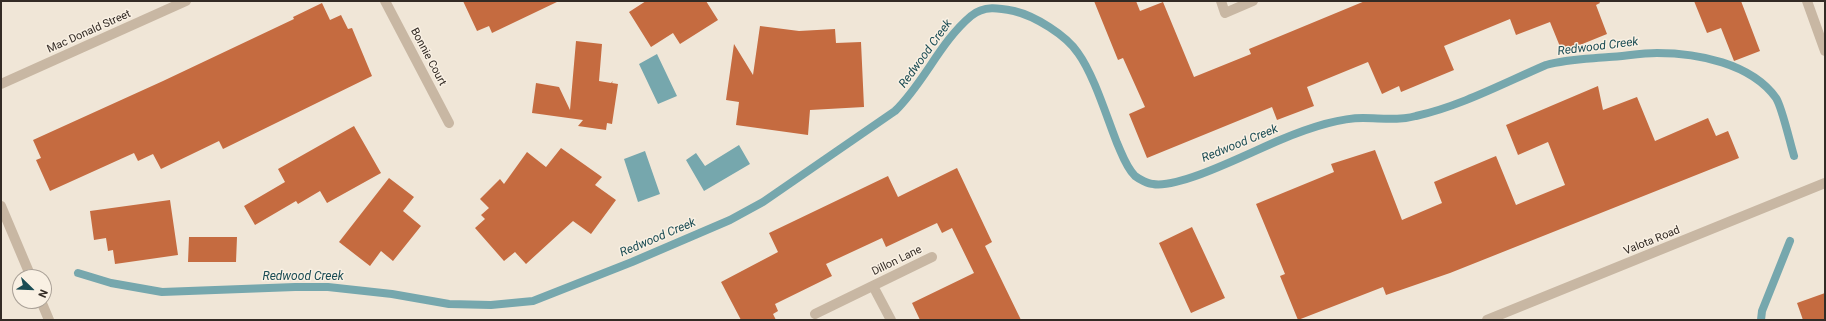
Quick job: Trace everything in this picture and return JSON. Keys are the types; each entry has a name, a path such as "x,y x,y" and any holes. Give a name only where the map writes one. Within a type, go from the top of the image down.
{"street":[{"name":"Mac Donald Street","path":"1,84 186,1"},
{"name":"Bonnie Court","path":"385,1 449,123"},
{"path":"1221,1 1225,13 1253,1"},
{"path":"1807,1 1825,51"},
{"name":"Valota Road","path":"1487,320 1825,183"},
{"path":"1,206 28,269"},
{"name":"Dillon Lane","path":"815,314 932,257"},
{"name":"Dillon Lane","path":"873,286 891,320"},
{"path":"44,309 49,320"}],"water":[{"path":"657,54 677,96 658,104 639,64"},
{"path":"739,145 750,164 704,191 686,160 696,153 705,166"},
{"path":"645,151 660,194 638,202 624,159"}],"building":[{"path":"463,1 559,1 492,33 489,26 477,31"},
{"path":"646,1 706,1 718,20 680,44 673,33 651,47 629,12"},
{"path":"1094,1 1136,1 1140,11 1163,2 1194,77 1251,54 1249,49 1365,1 1599,1 1600,3 1596,5 1607,34 1570,49 1570,46 1561,49 1550,22 1516,35 1510,19 1444,46 1454,70 1401,92 1399,86 1382,94 1368,62 1307,87 1314,106 1277,120 1272,107 1147,158 1129,114 1145,107 1123,58 1118,60"},
{"path":"1694,1 1741,1 1760,51 1734,61 1721,28 1707,33"},
{"path":"322,3 330,20 341,15 348,29 352,28 372,76 223,149 219,141 161,169 153,154 138,161 134,153 50,191 36,160 41,158 33,140 294,19 293,17"},
{"path":"760,26 799,31 835,29 836,43 861,42 864,107 810,110 808,135 736,125 739,102 726,100 734,44 753,75"},
{"path":"576,41 602,44 599,81 611,83 613,81 612,83 618,84 612,124 607,123 606,130 578,126 583,120 532,113 536,83 559,87 570,110"},
{"path":"1598,86 1603,110 1637,97 1655,141 1708,118 1716,136 1728,131 1739,158 1450,273 1386,295 1383,287 1298,320 1280,276 1285,274 1256,204 1334,172 1331,164 1375,150 1402,220 1442,203 1434,182 1496,156 1516,205 1565,185 1548,142 1518,155 1506,125"},
{"path":"354,126 381,173 327,203 320,191 298,204 296,201 255,225 244,206 285,182 278,169"},
{"path":"561,148 602,177 595,185 616,200 591,234 573,221 526,264 515,252 504,261 475,228 485,219 481,215 489,208 480,199 500,179 504,184 527,152 546,167"},
{"path":"957,168 992,242 985,246 1021,320 920,320 912,303 974,273 952,228 942,233 937,223 886,247 882,238 826,264 832,276 775,304 778,311 773,314 776,320 741,320 721,282 778,252 769,233 888,176 898,197"},
{"path":"389,178 414,197 403,211 421,226 393,261 381,251 370,266 339,242"},
{"path":"170,200 178,255 115,264 113,250 108,251 106,238 94,240 90,211"},
{"path":"1192,227 1225,298 1191,313 1159,243"},
{"path":"189,237 237,237 236,262 188,262"},
{"path":"1825,293 1825,320 1803,320 1797,303"}],"waterway":[{"name":"Redwood Creek","path":"78,273 111,283 162,292 328,287 392,294 449,304 491,305 533,301 632,262 730,220 763,202 895,111 915,88 941,50 960,26 971,16 981,10 992,8 1014,11 1031,17 1058,33 1073,46 1084,62 1100,97 1127,165 1135,176 1151,184 1165,184 1198,175 1290,136 1332,122 1353,118 1409,118 1433,112 1482,94 1546,65 1569,60 1651,53 1673,53 1706,58 1738,68 1752,76 1765,86 1776,98 1794,156"},
{"name":"Redwood Creek","path":"1761,320 1762,311 1790,241"}]}
